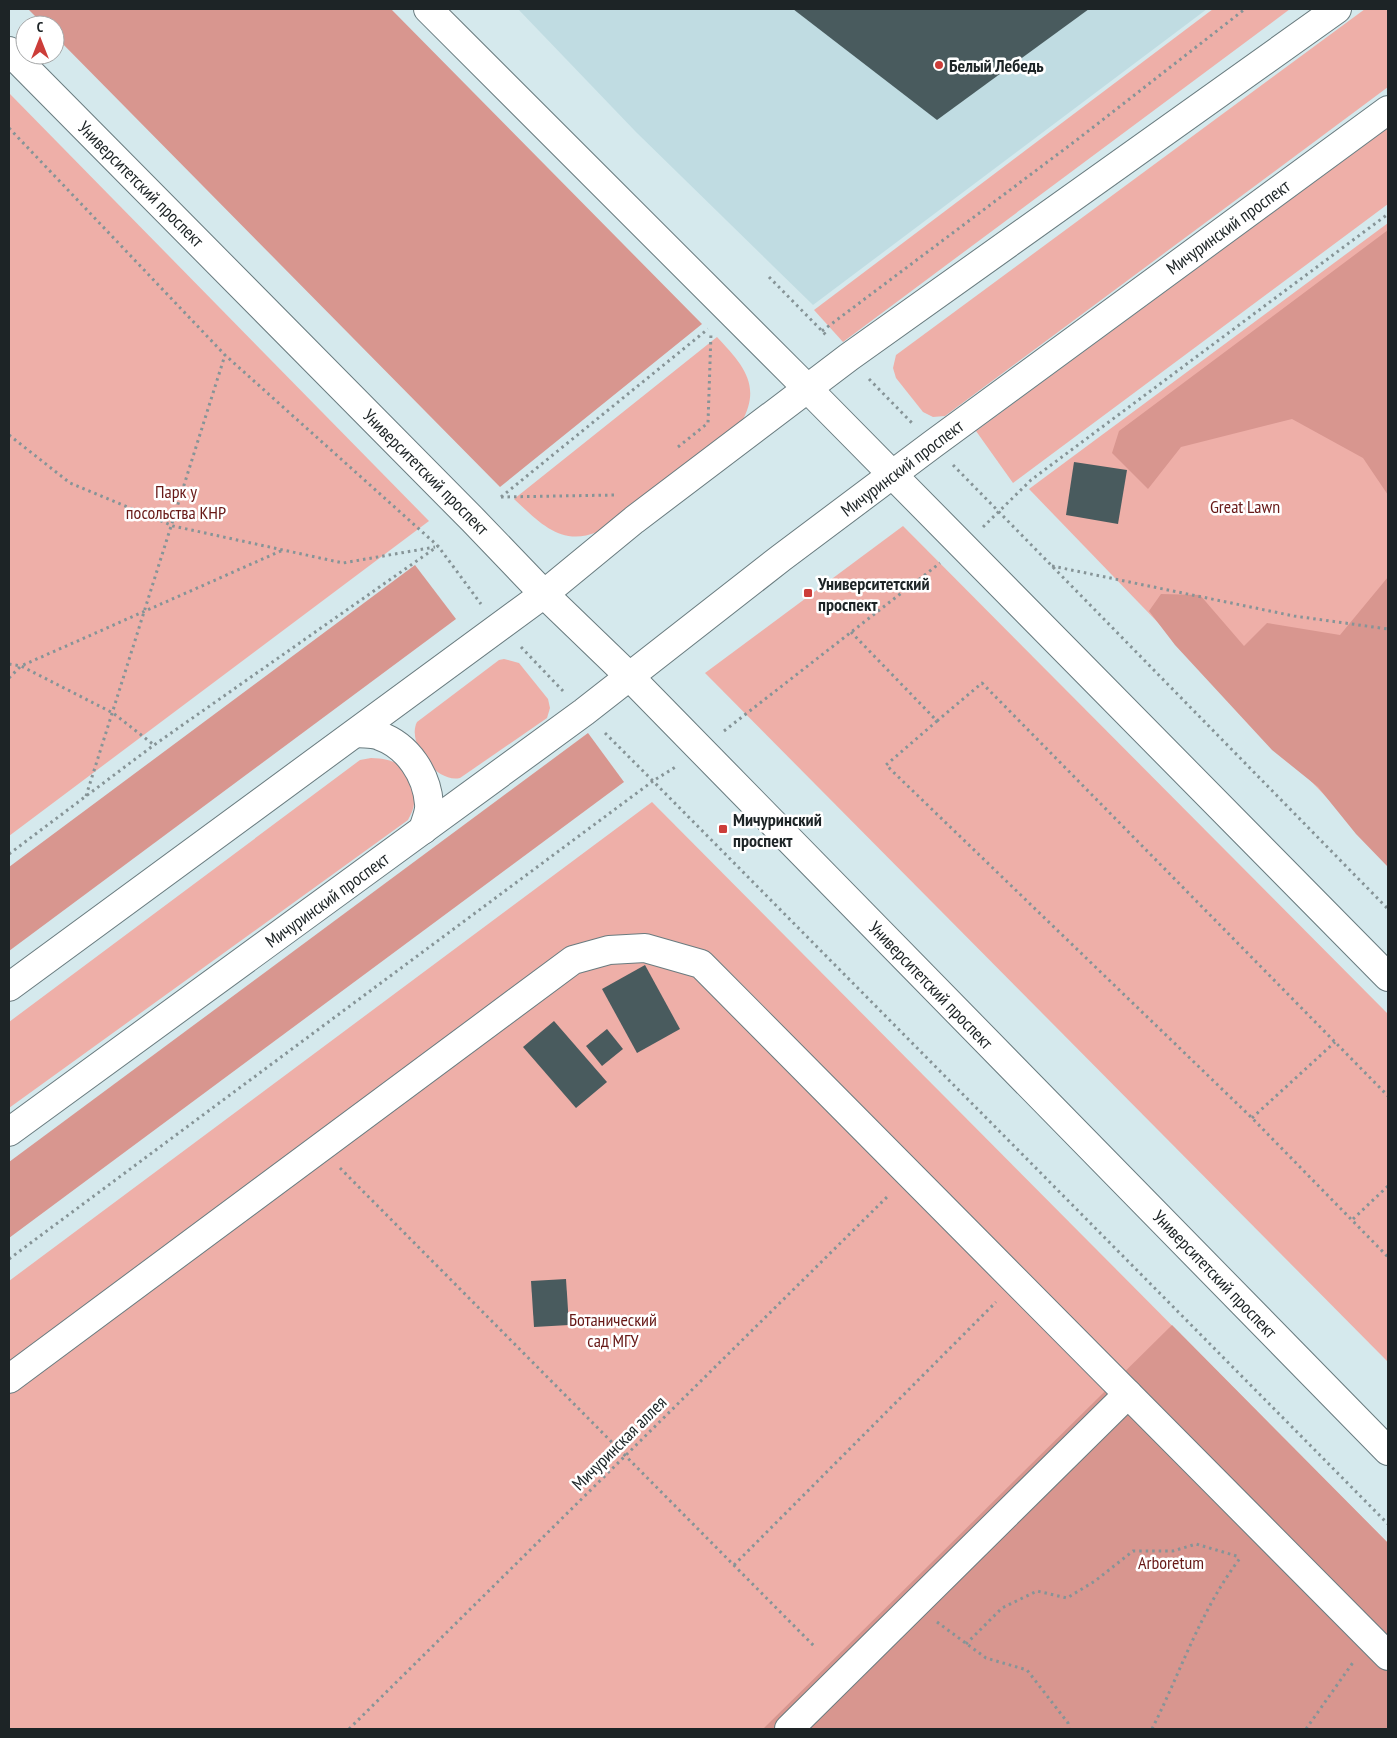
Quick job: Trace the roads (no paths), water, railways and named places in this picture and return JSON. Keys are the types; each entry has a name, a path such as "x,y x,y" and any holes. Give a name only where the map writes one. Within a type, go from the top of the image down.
{"main road":[{"path":"428,9 808,389 1388,977"},
{"path":"9,988 544,594 634,520 849,357 1337,9"},
{"name":"Университетский проспект","path":"9,51 544,594 628,675 701,752 1388,1451"},
{"name":"Мичуринский проспект","path":"9,1132 584,712 628,675 933,444 1388,110"},
{"path":"357,733 379,735 400,746 413,760 425,783 429,806 423,830"},
{"path":"9,1379 573,960 609,950 645,948 701,964 909,1176 1380,1648"},
{"path":"789,1729 1128,1394"}],"place":[{"name":"Белый Лебедь","path":"939,65"},
{"name":"Университетский проспект","path":"808,593"},
{"name":"Мичуринский проспект","path":"723,829"}],"park label":[{"name":"Парк у посольства КНР","path":"176,501"},
{"name":"Great Lawn","path":"1245,506"},
{"name":"Ботанический сад МГУ","path":"613,1329"},
{"name":"Arboretum","path":"1171,1562"}]}
